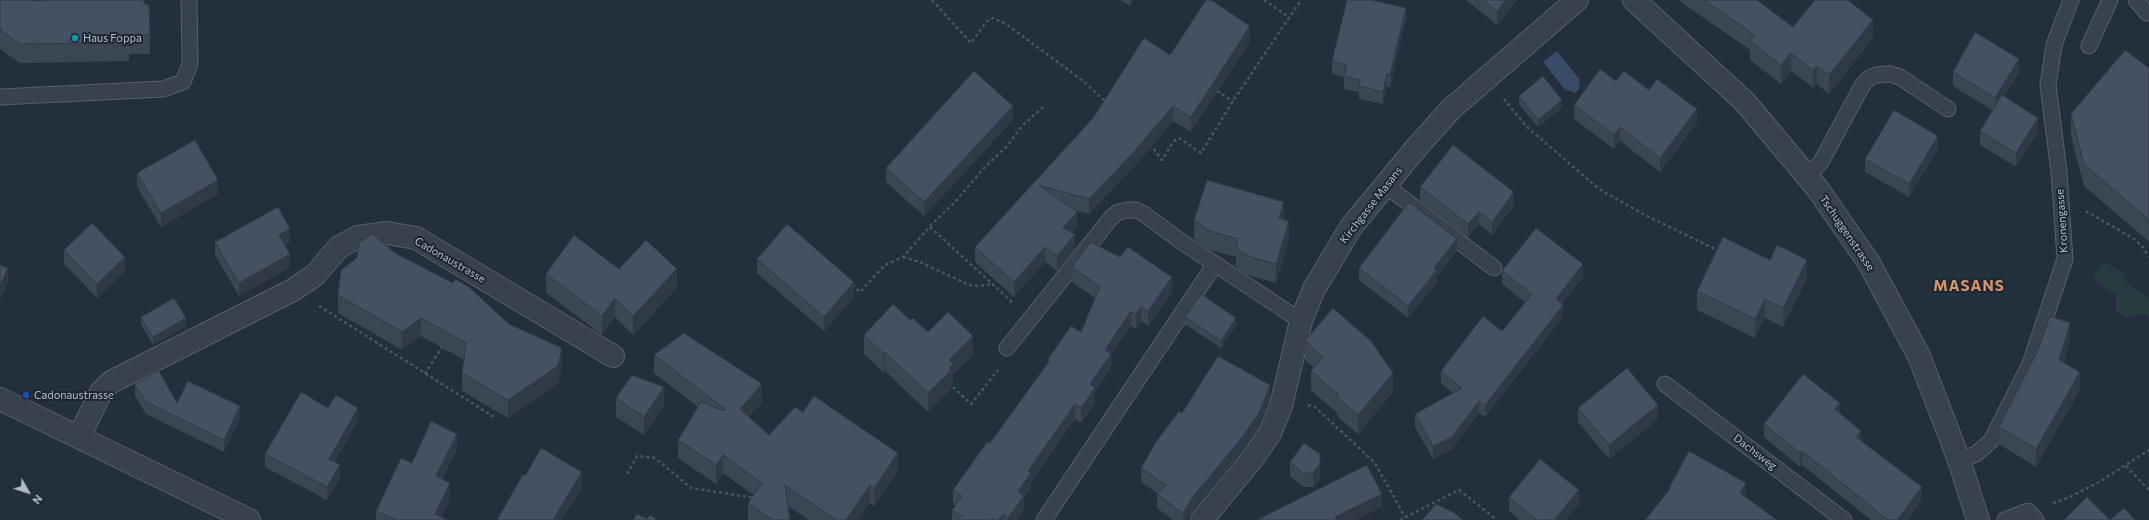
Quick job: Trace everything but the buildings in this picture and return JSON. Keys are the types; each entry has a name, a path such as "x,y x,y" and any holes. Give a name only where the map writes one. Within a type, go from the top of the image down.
{"street":[{"name":"Kirchgasse Masans","path":"1202,520 1253,458 1270,433 1281,406 1301,321 1314,289 1351,227 1385,185 1451,109 1577,0"},
{"name":"Tschuggenstrasse","path":"1634,0 1745,102 1808,176 1869,263 1919,356 1959,460 1978,520"},
{"name":"Cadonaustrasse","path":"79,438 101,392 110,382 293,290 315,275 339,247 358,237 387,233 416,238 613,356"},
{"path":"0,399 249,520"}],"lane":[{"path":"0,97 163,89 183,82 190,64 189,0"},
{"name":"Kronengasse","path":"1959,460 1976,454 1991,441 2030,364 2065,259 2061,197 2048,85 2054,45 2071,0"},
{"path":"2089,46 2110,0"},
{"path":"2136,0 2147,13"},
{"path":"1808,176 1821,162 1862,86 1869,78 1876,74 1890,74 1900,77 1948,109"},
{"path":"1385,185 1494,268"},
{"path":"1007,348 1111,218 1118,212 1136,210 1301,321"},
{"path":"1044,520 1215,264"},
{"name":"Dachsweg","path":"1665,384 1844,520"},
{"path":"2005,520 2032,516"}],"path":[{"path":"932,0 972,43 987,21 993,18 1006,24 1082,80 1111,107"},
{"path":"1264,0 1289,17"},
{"path":"1146,140 1162,160 1173,142 1180,138 1201,153 1301,0"},
{"path":"1217,91 1233,102"},
{"path":"1502,98 1526,126 1599,189 1639,212 1720,252"},
{"path":"849,283 860,292 886,265 903,257 954,203 985,167 1043,107"},
{"path":"2061,197 2134,239 2142,246 2149,257"},
{"path":"930,227 991,284 1031,318"},
{"path":"903,257 922,263 969,285 978,286 991,284"},
{"path":"293,290 494,417"},
{"path":"425,374 442,348"},
{"path":"953,387 971,404 999,368"},
{"path":"1300,403 1315,406 1375,463 1405,517"},
{"path":"2032,516 2126,466 2149,450"},
{"path":"627,474 637,456 655,458 691,488 754,497 760,501"},
{"path":"2126,466 2149,490"},
{"path":"1400,520 1459,490 1497,520"}],"green space":[{"path":"2103,262 2123,272 2127,283 2149,298 2149,318 2142,314 2127,318 2116,310 2115,294 2102,287 2093,277"}],"water":[{"path":"1557,51 1580,80 1578,82 1580,84 1579,89 1575,93 1568,90 1566,91 1543,62"}],"place":[{"name":"Haus Foppa","path":"75,38"},
{"name":"Cadonaustrasse","path":"26,395"}],"district":[{"name":"MASANS","path":"1969,286"}]}
